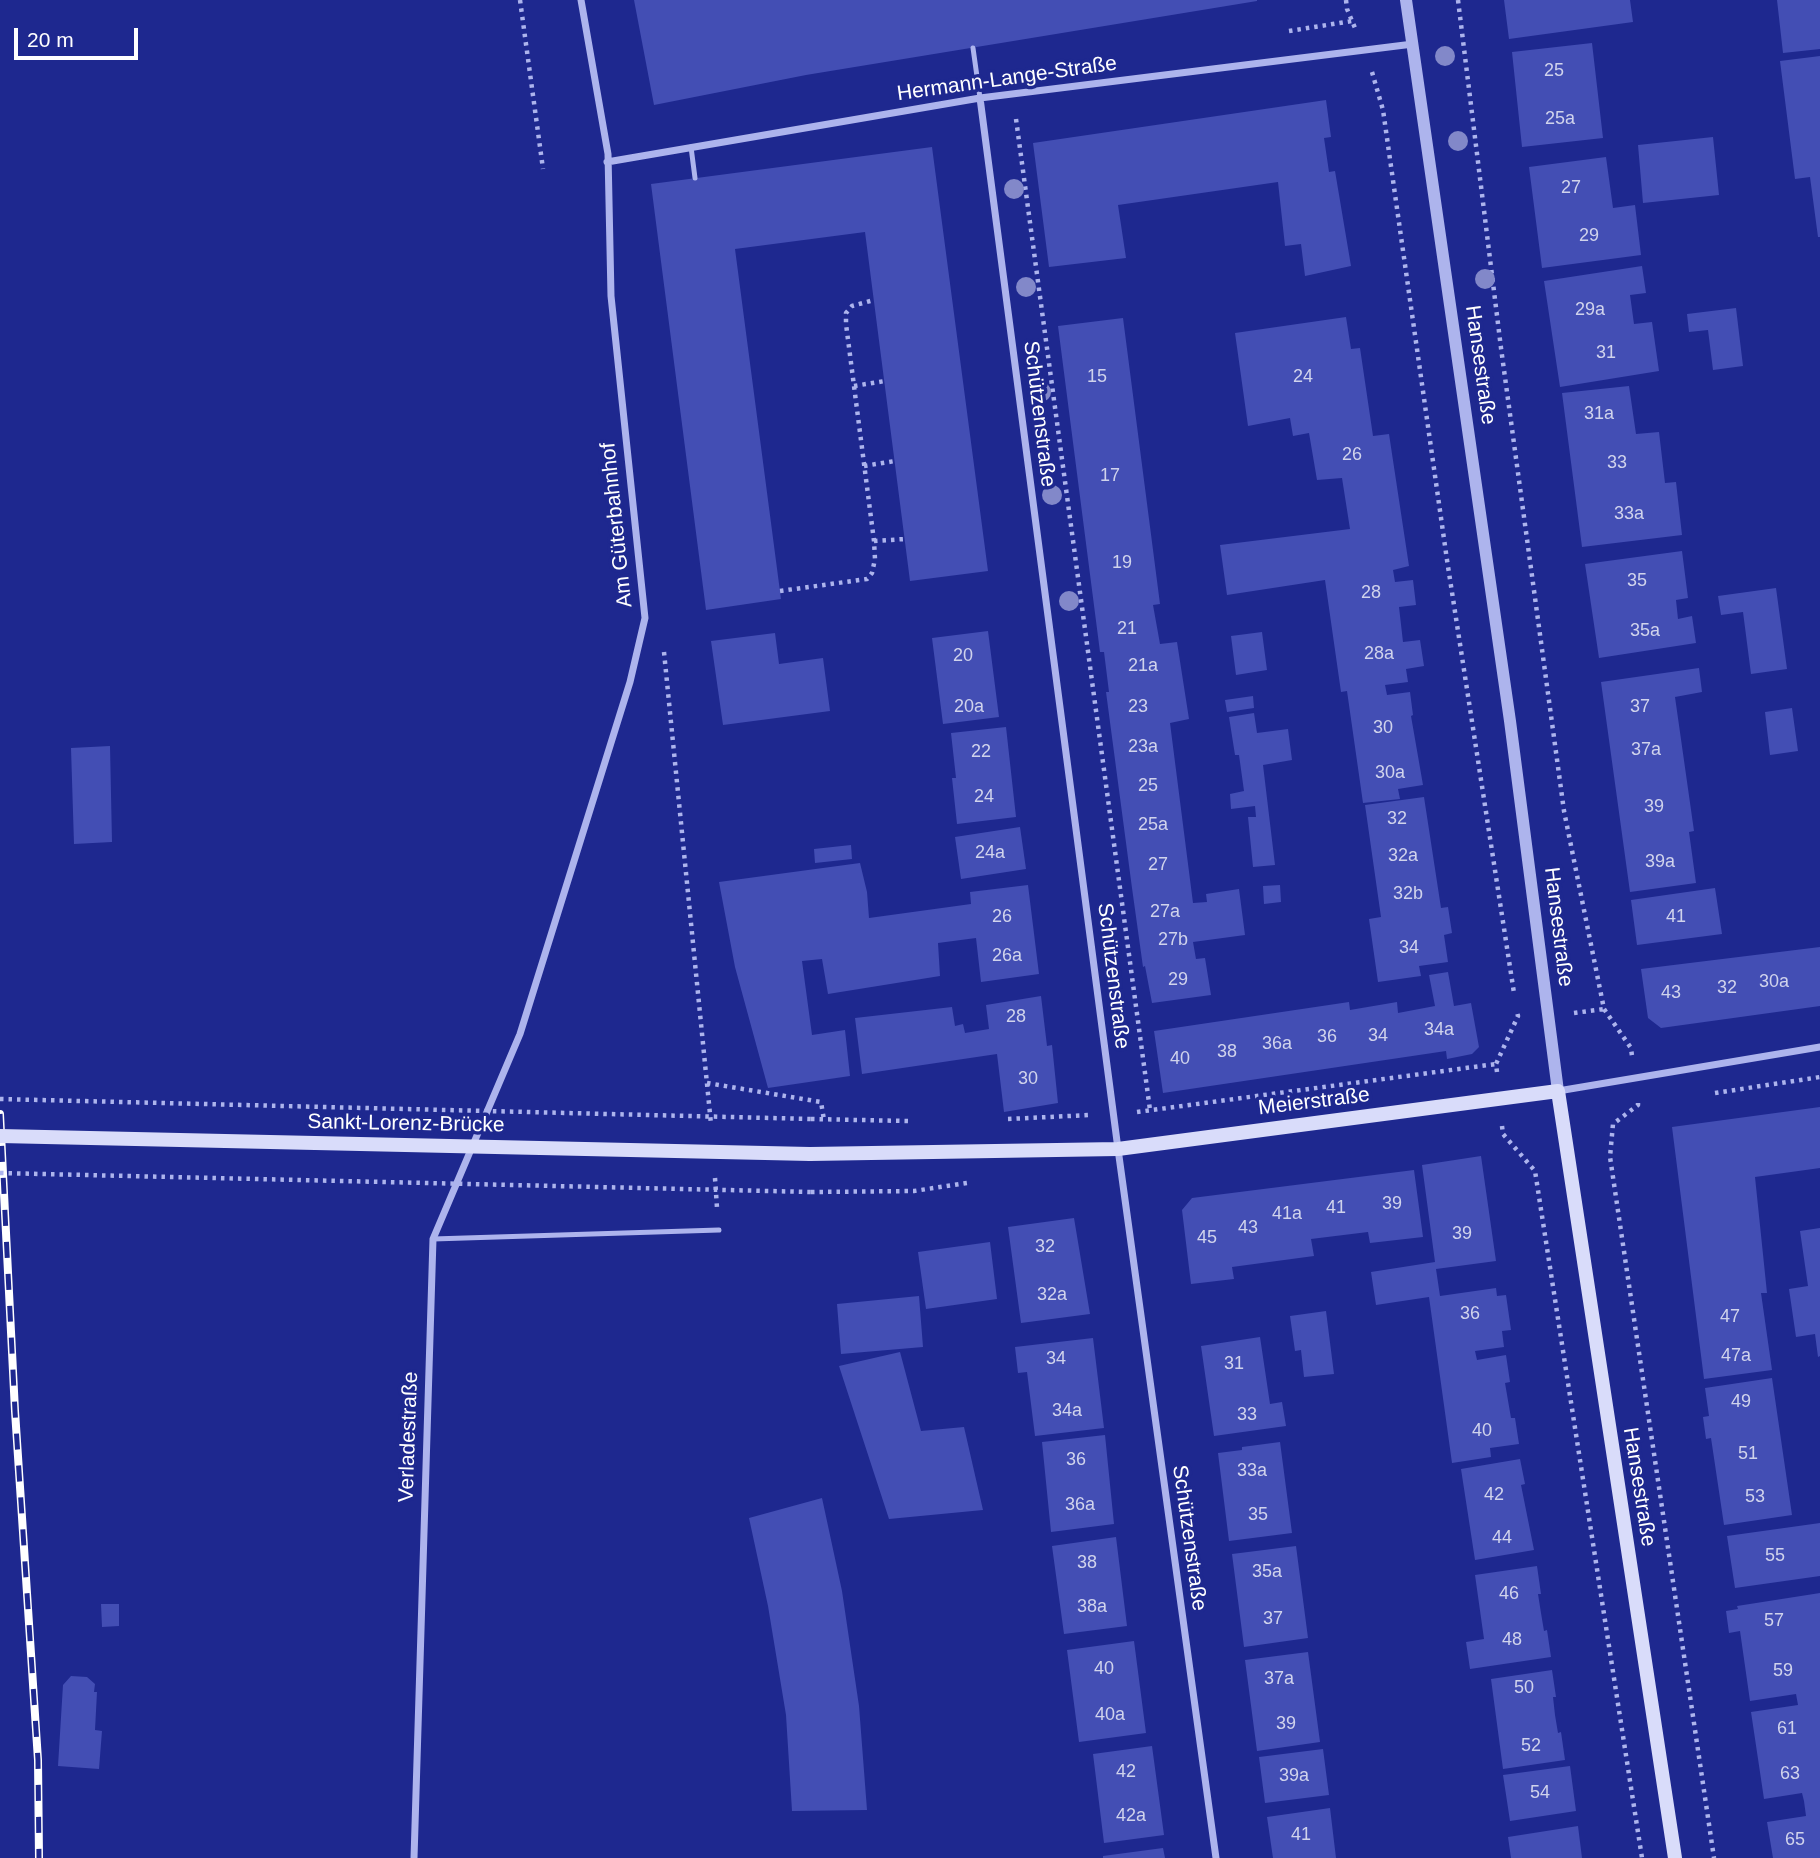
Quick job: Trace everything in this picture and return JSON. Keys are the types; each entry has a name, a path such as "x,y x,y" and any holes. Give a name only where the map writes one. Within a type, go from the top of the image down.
{"main road":[{"name":"Meierstraße","path":"810,1154 1118,1149 1558,1091"},
{"name":"Hansestraße","path":"1558,1091 1675,1858"},
{"name":"Sankt-Lorenz-Brücke","path":"0,1136 810,1154"}],"street":[{"name":"Am Güterbahnhof","path":"520,1034 631,682 645,618 611,296 610,176 581,0"},
{"name":"Hansestraße","path":"1406,0 1510,721 1558,1091"},
{"name":"Hermann-Lange-Straße","path":"607,162 980,98 1413,44"},
{"name":"Schützenstraße","path":"980,98 1118,1149 1216,1858"},
{"name":"Verladestraße","path":"414,1858 433,1238 520,1034"},
{"name":"Meierstraße","path":"1558,1091 1820,1047"}],"lane":[{"path":"973,48 980,98"},
{"path":"691,146 695,178"},
{"path":"433,1238 719,1230"}],"path":[{"path":"520,0 543,169"},
{"path":"1346,0 1383,110 1447,560 1518,1016 1496,1064 1503,1134 1535,1171 1642,1858"},
{"path":"1458,0 1501,348 1564,811 1604,1009 1631,1048 1638,1105"},
{"path":"1285,32 1352,21"},
{"path":"1015,112 1150,1110"},
{"path":"780,591 867,579 872,573 875,559 874,541 846,313 852,306 874,300"},
{"path":"854,386 884,382"},
{"path":"864,466 895,461"},
{"path":"874,541 905,539"},
{"path":"664,648 707,1083 821,1102 824,1120"},
{"path":"1002,1120 1114,1115 1496,1064"},
{"path":"1703,1095 1820,1077"},
{"path":"0,1099 920,1121"},
{"path":"1651,1103 1638,1105 1613,1124 1610,1157 1714,1858"},
{"path":"0,1173 811,1192 914,1191 978,1182"}],"building":[{"path":"634,0 1257,1 806,75 654,105"},
{"path":"1504,0 1630,0 1633,22 1509,39"},
{"path":"1777,0 1820,0 1820,49 1783,53"},
{"path":"1592,43 1603,138 1522,147 1512,52"},
{"path":"1820,56 1818,237 1810,177 1795,179 1780,61"},
{"path":"1326,100 1331,137 1324,138 1329,172 1335,171 1351,266 1305,276 1301,244 1285,246 1278,182 1118,205 1126,258 1049,267 1033,143"},
{"path":"1713,137 1719,195 1643,203 1638,145"},
{"path":"932,147 988,571 910,581 865,232 735,249 781,599 706,610 651,184"},
{"path":"1606,157 1613,208 1635,205 1641,255 1542,268 1529,167"},
{"path":"1642,266 1646,293 1630,295 1634,324 1652,322 1659,371 1560,387 1544,281"},
{"path":"1736,308 1743,366 1713,370 1708,330 1689,332 1687,314"},
{"path":"1346,317 1351,349 1360,348 1373,436 1389,434 1409,566 1393,570 1395,582 1413,580 1416,605 1399,607 1403,642 1420,640 1424,666 1406,669 1408,682 1385,685 1387,695 1410,692 1411,716 1423,785 1398,789 1400,799 1363,803 1347,691 1341,692 1325,580 1227,595 1220,545 1350,529 1342,478 1317,480 1309,433 1293,436 1290,418 1248,426 1235,333"},
{"path":"1123,318 1160,604 1153,605 1160,644 1177,642 1189,719 1170,723 1193,903 1207,902 1206,894 1239,889 1245,935 1193,942 1196,959 1205,958 1211,995 1152,1003 1145,966 1143,967 1132,888 1106,692 1109,692 1104,652 1100,652 1058,326"},
{"path":"1629,386 1636,434 1659,432 1665,483 1676,482 1682,535 1582,547 1562,393"},
{"path":"1682,551 1688,598 1676,600 1678,619 1692,616 1696,643 1599,658 1585,564"},
{"path":"1776,588 1787,669 1751,674 1743,612 1721,615 1718,596"},
{"path":"988,631 999,717 943,724 932,638"},
{"path":"1262,632 1267,670 1236,675 1231,636"},
{"path":"775,633 779,664 823,658 830,711 723,725 711,641"},
{"path":"1699,668 1702,692 1675,697 1694,831 1689,832 1696,883 1630,892 1601,682"},
{"path":"1253,696 1254,708 1227,712 1225,700"},
{"path":"1792,708 1798,751 1770,755 1765,712"},
{"path":"1254,713 1257,733 1288,729 1292,760 1263,765 1275,865 1253,867 1248,817 1256,817 1255,806 1231,809 1230,794 1244,791 1239,755 1235,755 1229,717"},
{"path":"1006,727 1016,817 957,824 951,733"},
{"path":"110,746 112,842 74,844 71,748"},
{"path":"1424,797 1441,908 1448,907 1452,933 1444,935 1448,962 1419,966 1421,976 1378,982 1369,919 1381,917 1365,805"},
{"path":"1020,827 1026,869 961,879 955,837"},
{"path":"851,845 852,859 815,863 814,849"},
{"path":"860,863 867,892 869,918 971,904 970,892 1028,885 1039,974 981,982 976,938 938,943 940,976 828,994 822,959 802,961 812,1035 845,1030 850,1076 768,1088 735,967 719,882"},
{"path":"1280,885 1281,902 1264,904 1263,886"},
{"path":"1715,888 1722,934 1637,945 1631,900"},
{"path":"1820,947 1820,1006 1661,1028 1648,1018 1641,969"},
{"path":"1448,972 1454,1006 1471,1003 1479,1047 1472,1054 1447,1059 1446,1051 1163,1093 1154,1031 1349,1002 1350,1010 1397,1002 1398,1013 1435,1006 1429,975"},
{"path":"1041,996 1047,1046 1052,1045 1058,1103 1004,1112 997,1054 862,1074 855,1018 952,1007 955,1026 963,1024 965,1033 989,1029 986,1005"},
{"path":"1820,1107 1820,1168 1755,1177 1767,1293 1761,1293 1772,1370 1704,1379 1672,1127"},
{"path":"1481,1156 1496,1261 1436,1269 1440,1296 1496,1288 1497,1296 1506,1295 1511,1330 1502,1331 1504,1347 1475,1351 1477,1360 1506,1355 1510,1382 1505,1383 1519,1444 1490,1448 1491,1457 1452,1463 1429,1297 1376,1305 1371,1272 1435,1262 1422,1165"},
{"path":"1414,1170 1423,1237 1370,1243 1368,1232 1311,1239 1314,1256 1232,1267 1234,1279 1191,1284 1182,1210 1192,1198"},
{"path":"1074,1218 1090,1314 1021,1323 1008,1227"},
{"path":"1820,1228 1818,1357 1815,1334 1796,1337 1789,1289 1808,1286 1800,1231"},
{"path":"990,1242 997,1299 926,1309 918,1252"},
{"path":"919,1296 923,1347 841,1354 837,1304"},
{"path":"1326,1311 1334,1374 1304,1377 1301,1350 1295,1351 1290,1316"},
{"path":"1260,1337 1270,1404 1282,1402 1286,1426 1214,1436 1201,1346"},
{"path":"1093,1338 1104,1428 1035,1436 1027,1372 1018,1373 1015,1347"},
{"path":"900,1352 921,1431 964,1427 983,1510 889,1519 839,1366"},
{"path":"1772,1378 1792,1515 1724,1525 1711,1438 1706,1439 1703,1417 1709,1416 1705,1388"},
{"path":"1105,1435 1114,1524 1051,1532 1042,1442"},
{"path":"1280,1442 1292,1533 1229,1541 1218,1453"},
{"path":"1520,1459 1525,1484 1521,1485 1534,1550 1475,1560 1461,1469"},
{"path":"822,1498 842,1591 859,1706 867,1810 792,1811 786,1715 768,1606 749,1518"},
{"path":"1820,1523 1820,1576 1735,1588 1727,1536"},
{"path":"1116,1537 1127,1626 1064,1634 1052,1546"},
{"path":"1296,1546 1308,1638 1244,1647 1232,1554"},
{"path":"1537,1566 1541,1594 1538,1594 1551,1657 1470,1669 1466,1642 1484,1639 1475,1575"},
{"path":"1820,1593 1820,1858 1773,1858 1767,1822 1806,1816 1804,1801 1802,1793 1764,1799 1751,1712 1798,1705 1796,1694 1750,1701 1740,1631 1729,1633 1726,1611 1738,1609 1737,1606"},
{"path":"101,1604 119,1604 119,1626 102,1627"},
{"path":"1134,1641 1146,1733 1079,1742 1067,1650"},
{"path":"1308,1652 1320,1742 1257,1751 1245,1660"},
{"path":"1552,1670 1556,1697 1553,1697 1555,1715 1558,1733 1561,1732 1565,1760 1503,1769 1491,1679"},
{"path":"71,1676 87,1677 95,1684 95,1730 102,1731 99,1769 58,1766 63,1685"},
{"path":"1152,1746 1164,1835 1104,1843 1093,1754"},
{"path":"1323,1749 1329,1795 1265,1803 1259,1757"},
{"path":"1570,1766 1576,1811 1510,1821 1503,1775"},
{"path":"1330,1808 1336,1858 1273,1858 1267,1817"},
{"path":"1578,1826 1582,1858 1511,1858 1508,1837"},
{"path":"1163,1848 1165,1858 1103,1858 1103,1856"}],"railway":[{"path":"0,1114 15,1411 38,1760 39,1858"}]}
